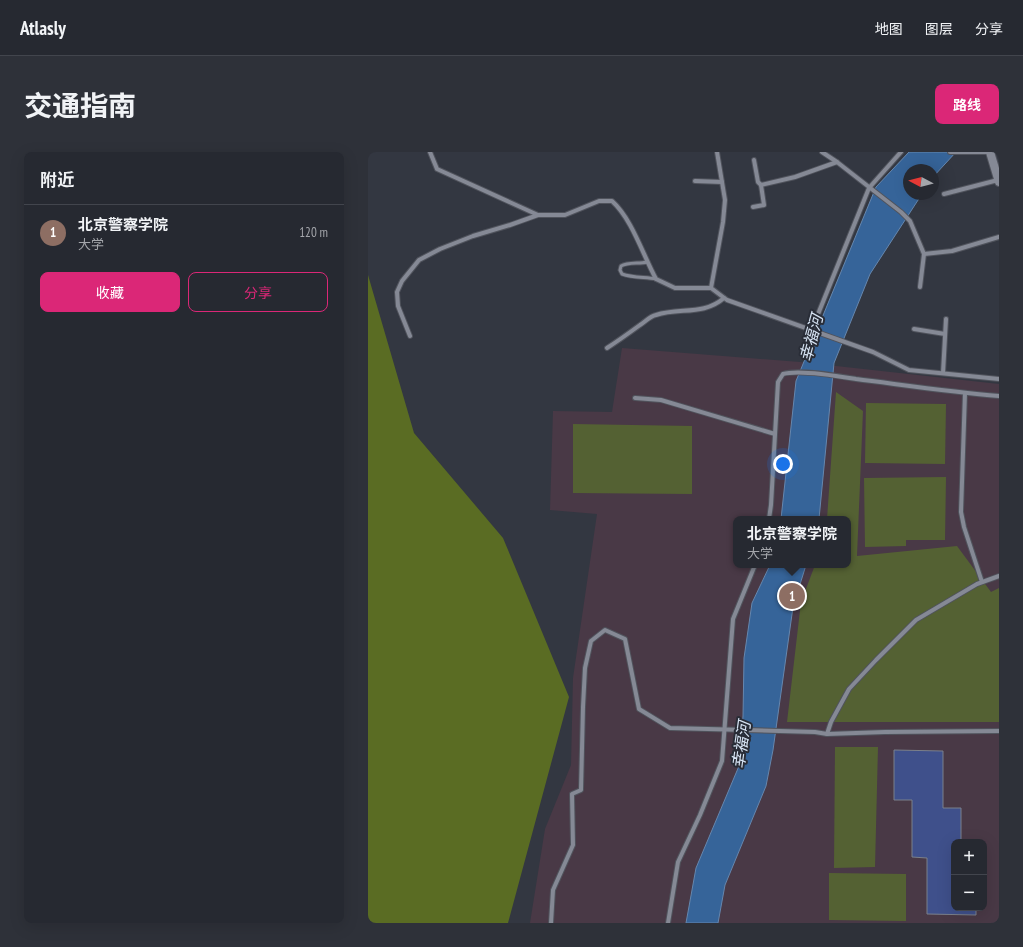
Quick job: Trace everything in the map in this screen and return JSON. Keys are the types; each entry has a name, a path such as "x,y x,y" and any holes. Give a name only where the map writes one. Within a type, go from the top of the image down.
{"street":[{"path":"430,152 437,170 538,215"},
{"path":"711,288 717,261 725,200 717,152"},
{"path":"822,152 876,192 910,221 924,254 920,287"},
{"path":"813,330 869,188 901,152"},
{"path":"944,194 999,181 996,162 990,152 950,152"},
{"path":"753,207 764,205 761,185 758,182 754,160"},
{"path":"761,185 795,177 837,162"},
{"path":"695,181 722,182"},
{"path":"410,336 398,306 397,292 402,281 419,260 440,249 473,236 538,215 565,215 599,201 612,201 619,208 638,241 656,279 675,288 711,288 724,298 878,353 909,370 999,379"},
{"path":"924,254 952,251 999,237"},
{"path":"607,348 654,315 672,311 709,308 716,305 724,298"},
{"path":"943,373 946,319"},
{"path":"914,330 945,334"},
{"path":"769,516 771,505 778,382 783,374 800,373 840,376 999,396"},
{"path":"966,393 961,512 964,528 982,582"},
{"path":"635,398 661,400 775,434"},
{"path":"668,923 678,862 700,815 722,761 732,619 754,568"},
{"path":"827,734 831,722 849,689 916,620 982,582 999,576"},
{"path":"551,923 553,890 573,846 572,794 581,790 585,668 591,641 605,630 625,639 639,709 670,728 815,732 827,734 999,731"}],"lane":[{"path":"647,262 638,264 626,263 621,266 620,270 622,274 627,276 642,276 656,279"}],"shaded area":[{"path":"622,348 800,362 999,384 999,923 530,923 545,829 571,765 573,678 597,514 550,510 553,411 612,412"}],"green space":[{"path":"368,275 414,433 503,538 569,697 508,923 368,923"},
{"path":"836,392 863,411 857,556 957,546 991,592 999,588 999,722 787,722 801,602 814,568 851,568 851,516 827,516"},
{"path":"866,403 946,404 945,464 865,463"},
{"path":"573,424 692,426 692,494 573,493"},
{"path":"946,477 945,540 906,540 906,546 865,547 864,478"},
{"path":"835,747 878,747 875,867 834,868"},
{"path":"829,873 906,874 906,921 829,920"}],"water":[{"path":"909,152 956,152 939,170 939,164 903,164 903,200 918,200 870,274 834,363 819,516 781,516 796,381 876,187"},
{"name":"幸福河","path":"769,568 805,568 793,607 773,750 766,786 725,885 718,923 686,923 696,868 739,766 743,716 744,658 752,603"}],"building":[{"path":"894,750 943,751 943,808 961,808 961,839 951,839 951,911 976,911 976,915 927,914 927,858 912,857 912,800 894,800"}],"place":[{"name":"北京警察学院","path":"792,596"}]}
